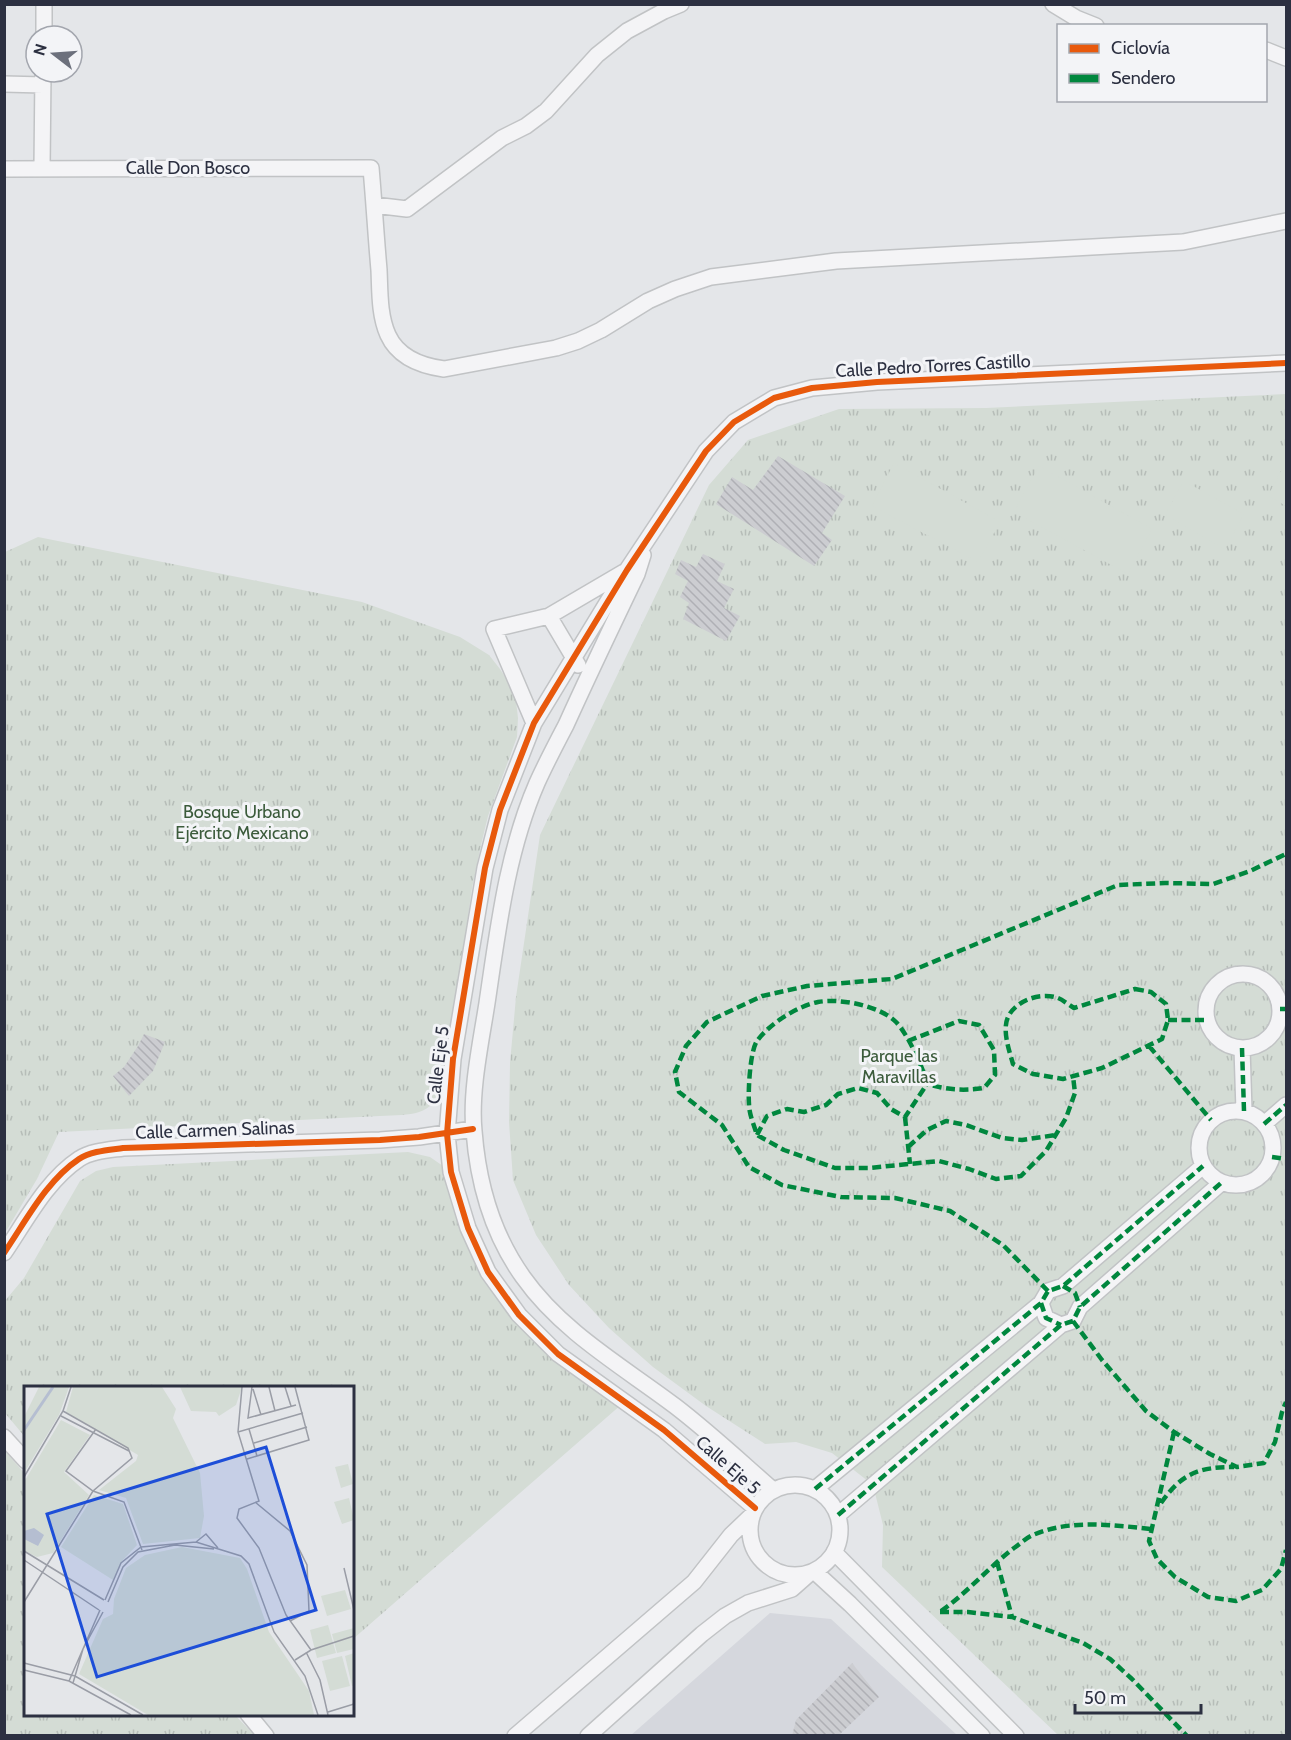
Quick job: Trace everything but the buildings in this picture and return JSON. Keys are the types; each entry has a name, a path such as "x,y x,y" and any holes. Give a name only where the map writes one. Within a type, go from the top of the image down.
{"street":[{"path":"44,4 44,24"},
{"path":"681,4 627,31 597,55 546,111 526,126 502,138 407,209 374,205 382,310 388,334 397,349 426,367 444,369 556,348 601,330 648,301 711,277 836,261 1183,242 1287,221"},
{"path":"1053,4 1091,24"},
{"path":"1267,50 1287,58"},
{"path":"4,84 24,81"},
{"path":"42,168 43,84"},
{"name":"Calle Don Bosco","path":"4,169 371,168 374,205"},
{"name":"Calle Pedro Torres Castillo","path":"632,572 649,539 706,451 734,422 774,398 812,388 877,382 1287,363"},
{"path":"534,723 494,628 549,616 632,572"},
{"name":"Calle Eje 5","path":"632,572 574,657 534,723 500,810 485,868 453,1059 447,1134 451,1172 468,1228 488,1272 519,1315 558,1354 664,1430 753,1512"},
{"name":"Calle Eje 5","path":"632,572 586,682 537,784 521,828 508,879 481,1043 473,1110 477,1162 489,1211 505,1247 524,1278 549,1309 575,1333 677,1407 773,1490"},
{"path":"549,616 586,682"},
{"path":"1237,974 1256,976 1271,986 1283,1009 1274,1032 1265,1041 1242,1048 1231,1046 1220,1040 1212,1031 1207,1020 1208,1002 1216,986 1226,978 1237,974"},
{"path":"1242,1048 1244,1111"},
{"path":"1264,1124 1287,1105"},
{"path":"1244,1111 1255,1116 1264,1124 1279,1159 1258,1178 1247,1184 1234,1186 1221,1183 1211,1176 1203,1166 1199,1147 1203,1129 1211,1120 1220,1114 1244,1111"},
{"name":"Calle Carmen Salinas","path":"4,1253 46,1191 80,1158 97,1152 123,1148 380,1140 447,1134 473,1129"},
{"path":"815,1489 1041,1303 1048,1291 1063,1286 1203,1166"},
{"path":"838,1515 1060,1325 1073,1321 1080,1307 1221,1183"},
{"path":"1063,1286 1075,1293 1080,1307"},
{"path":"1041,1303 1046,1318 1060,1325"},
{"path":"4,1437 24,1459"},
{"path":"515,1736 694,1582 731,1535 753,1512 762,1498 773,1490 787,1485 801,1485 815,1489 833,1505 838,1515 839,1540 826,1563 792,1589 748,1603 725,1616 588,1736"},
{"path":"753,1512 750,1536 757,1557 780,1574 795,1576 811,1573 850,1604 982,1736"},
{"path":"834,1552 1016,1736"},
{"path":"250,1716 266,1736"}],"shaded area":[{"path":"770,1613 831,1619 957,1735 630,1736"}],"green space":[{"name":"Parque las Maravillas","path":"1286,394 1286,1735 1058,1735 882,1567 883,1525 873,1485 832,1453 796,1442 765,1444 706,1406 653,1367 609,1328 569,1285 536,1235 513,1180 509,1122 510,1063 516,997 540,835 709,485 748,440 839,409 986,408"},
{"path":"894,463 1000,522 978,562 872,506"},
{"path":"1286,464 1286,506 1268,496"},
{"path":"1039,466 1152,529 1128,574 1014,512"},
{"path":"1184,481 1244,514 1225,549 1165,514"},
{"name":"Bosque Urbano Ejército Mexicano","path":"38,537 362,602 460,637 489,655 500,669 516,701 518,718 517,737 488,816 481,845 472,888 444,1084 433,1103 427,1109 419,1112 401,1115 59,1132 37,1179 5,1233 5,552"},
{"path":"408,1152 430,1157 443,1166 503,1298 622,1404 354,1638 354,1386 24,1386 24,1436 5,1413 4,1302 24,1278 80,1181 96,1171 113,1167"},
{"path":"4,1450 24,1473 24,1716 236,1716 254,1735 5,1735"}],"marked path":[{"path":"1048,1291 1003,1245 950,1211 895,1198 841,1197 782,1185 749,1167 722,1125 679,1092 675,1072 686,1046 707,1022 762,996 807,986 892,979 1118,885 1213,884 1250,871 1286,854"},
{"path":"1135,989 1151,992 1166,1004 1168,1020 1162,1039 1102,1068 1063,1079 1033,1074 1013,1064 1007,1040 1006,1022 1012,1011 1023,1002 1037,997 1051,996 1074,1008 1135,989"},
{"path":"757,1135 767,1116 787,1109 804,1112 826,1105 838,1094 858,1088 877,1093 891,1109 905,1117 927,1084 910,1042 889,1016 849,1002 818,1002 785,1016 757,1041 750,1071 749,1108 757,1135 784,1150 835,1168 869,1168 939,1161 996,1179 1021,1176 1046,1151 1066,1118 1075,1093 1073,1076"},
{"path":"1280,1009 1286,1009"},
{"path":"1168,1020 1207,1020"},
{"path":"908,1041 959,1021 979,1025 994,1050 995,1075 984,1088 956,1089 927,1084"},
{"path":"1149,1046 1211,1120"},
{"path":"1242,1048 1244,1111"},
{"path":"1264,1124 1286,1105"},
{"path":"905,1117 910,1164"},
{"path":"908,1147 927,1130 946,1121 966,1125 1002,1138 1022,1140 1056,1135"},
{"path":"1272,1157 1286,1159"},
{"path":"815,1489 1041,1303 1048,1291 1063,1286 1203,1166"},
{"path":"838,1515 1061,1325 1073,1321 1080,1307 1221,1183"},
{"path":"1063,1286 1075,1293 1080,1307"},
{"path":"1041,1303 1046,1318 1061,1325"},
{"path":"1073,1321 1102,1360 1146,1411 1174,1432 1237,1467 1264,1463 1275,1442 1286,1402"},
{"path":"1174,1432 1149,1541 1157,1559 1175,1577 1208,1597 1236,1601 1262,1590 1281,1569 1286,1550"},
{"path":"1161,1503 1176,1485 1192,1474 1211,1468 1234,1467"},
{"path":"941,1611 1004,1556 1033,1535 1062,1527 1091,1524 1151,1529"},
{"path":"997,1562 1012,1617"},
{"path":"940,1612 968,1612 1012,1617 1083,1643 1110,1659 1187,1736"}],"cycle path":[{"path":"755,1508 664,1430 558,1354 519,1315 488,1272 468,1228 451,1172 447,1134 453,1059 485,868 500,810 534,723 627,570 706,451 734,422 774,398 812,388 877,382 1286,363"},
{"path":"4,1253 37,1202 56,1178 79,1159 95,1153 123,1148 380,1140 473,1129"}]}
